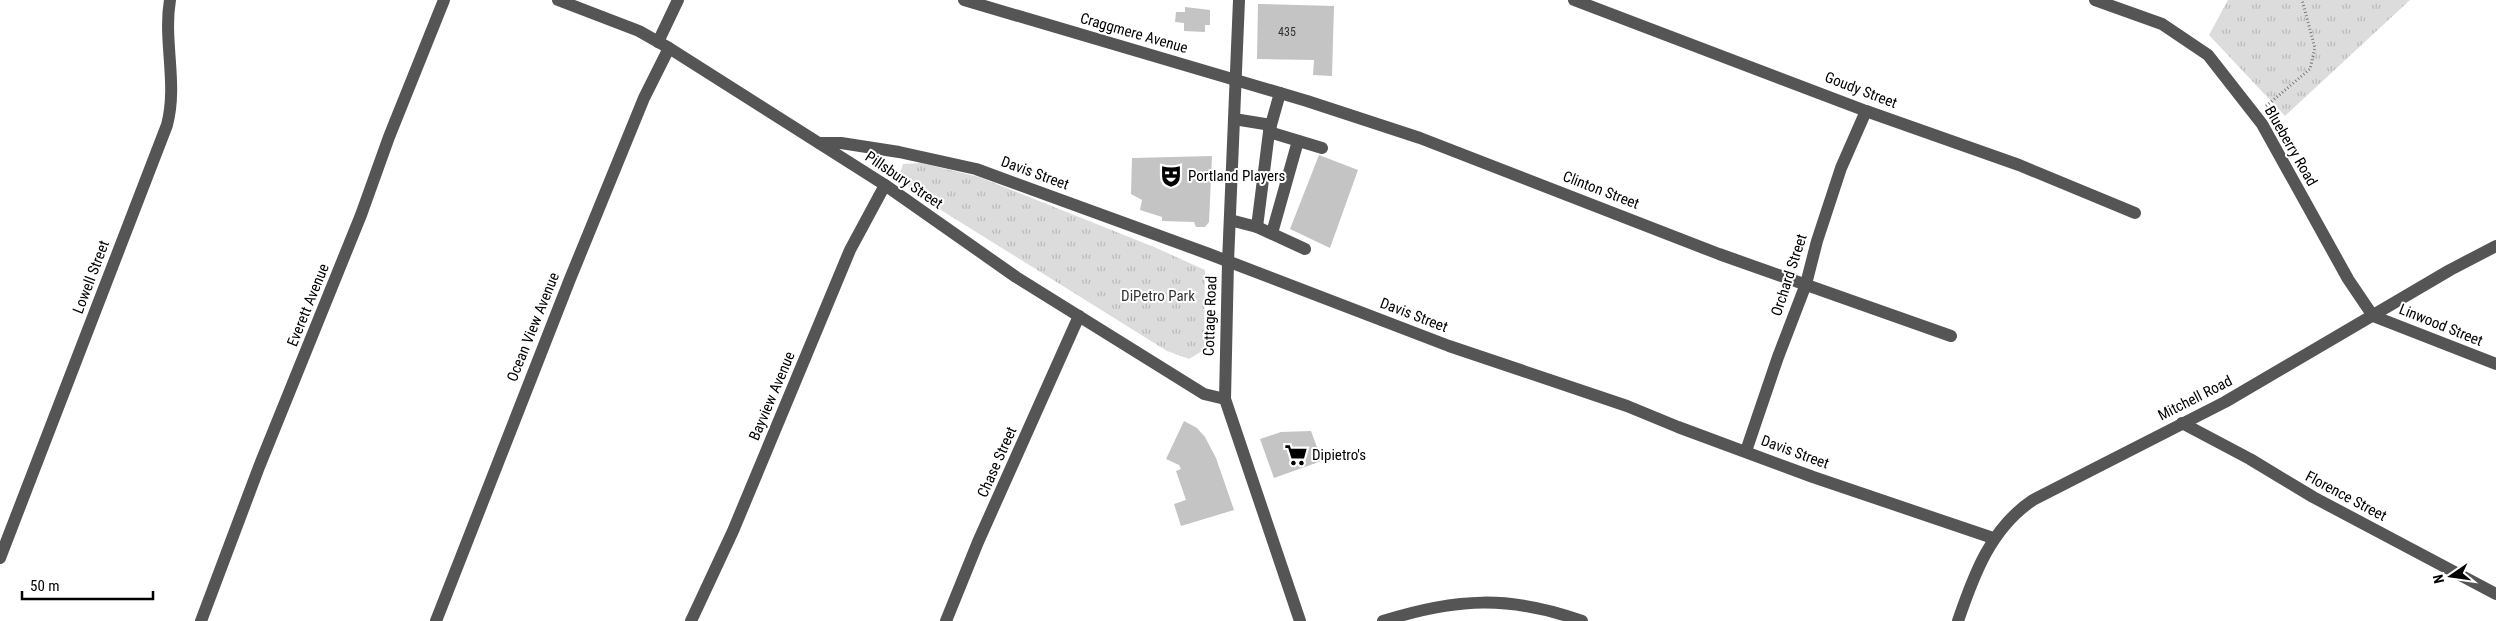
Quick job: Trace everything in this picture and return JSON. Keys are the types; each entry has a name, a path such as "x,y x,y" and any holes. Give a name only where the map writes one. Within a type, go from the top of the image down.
{"street":[{"name":"Lowell Street","path":"0,558 171,109 167,18 170,0"},
{"name":"Everett Avenue","path":"201,621 259,467 361,216 389,137 444,0"},
{"name":"Pillsbury Street","path":"558,0 639,31 663,45 884,185 1016,277 1204,394 1225,399"},
{"name":"Ocean View Avenue","path":"436,621 570,279 644,98 678,0"},
{"name":"Craggmere Avenue","path":"964,0 1236,81"},
{"name":"Cottage Road","path":"1240,0 1228,262 1225,399 1300,621"},
{"name":"Goudy Street","path":"1574,0 1866,110 2020,165 2135,213"},
{"name":"Blueberry Road","path":"2095,0 2162,24 2208,55 2255,114 2348,279 2373,316"},
{"name":"Clinton Street","path":"1236,81 1280,93 1420,138 1719,254 1951,336"},
{"path":"1257,227 1270,128 1280,93"},
{"name":"Orchard Street","path":"1746,451 1778,357 1806,284 1817,242 1841,168 1866,110"},
{"path":"1234,119 1270,128 1298,141 1322,148"},
{"path":"1272,233 1298,141"},
{"name":"Davis Street","path":"819,143 841,143 899,152 976,169 1449,346 1626,406 1678,427 1993,538"},
{"name":"Bayview Avenue","path":"691,621 733,531 850,250 884,185"},
{"path":"1230,220 1257,227 1305,249"},
{"name":"Mitchell Road","path":"1958,621 1975,574 1993,538 2016,512 2034,500 2225,402 2496,246"},
{"name":"Chase Street","path":"946,621 978,542 1080,316"},
{"name":"Linwood Street","path":"2373,316 2496,364"},
{"name":"Florence Street","path":"2182,423 2242,454 2313,497 2496,594"},
{"path":"1383,621 1415,611 1457,602 1519,604 1582,621"}],"path":[{"path":"2255,114 2310,69 2315,48 2302,0"}],"green space":[{"path":"2228,0 2410,0 2285,116 2209,35"},
{"name":"DiPetro Park","path":"921,163 979,177 1154,247 1205,270 1204,350 1189,359 1167,351 912,192 900,174 903,164"}],"building":[{"path":"1258,4 1334,6 1332,76 1313,75 1314,60 1257,59"},
{"path":"1185,7 1210,10 1210,25 1205,25 1205,32 1184,31 1184,23 1175,22 1176,12 1185,12"},
{"path":"1319,155 1358,170 1330,248 1290,229"},
{"name":"Portland Players","path":"1212,156 1209,222 1205,227 1196,227 1194,222 1162,221 1162,217 1140,210 1142,200 1131,194 1132,158"},
{"path":"1184,421 1197,428 1205,437 1216,458 1234,510 1181,526 1174,504 1186,500 1176,471 1181,469 1179,465 1166,459"},
{"name":"Dipietro's","path":"1311,431 1318,450 1323,449 1327,459 1274,478 1260,439 1281,432"}],"place":[{"name":"Portland Players","path":"1171,176"},
{"name":"Dipietro's","path":"1296,455"}]}
